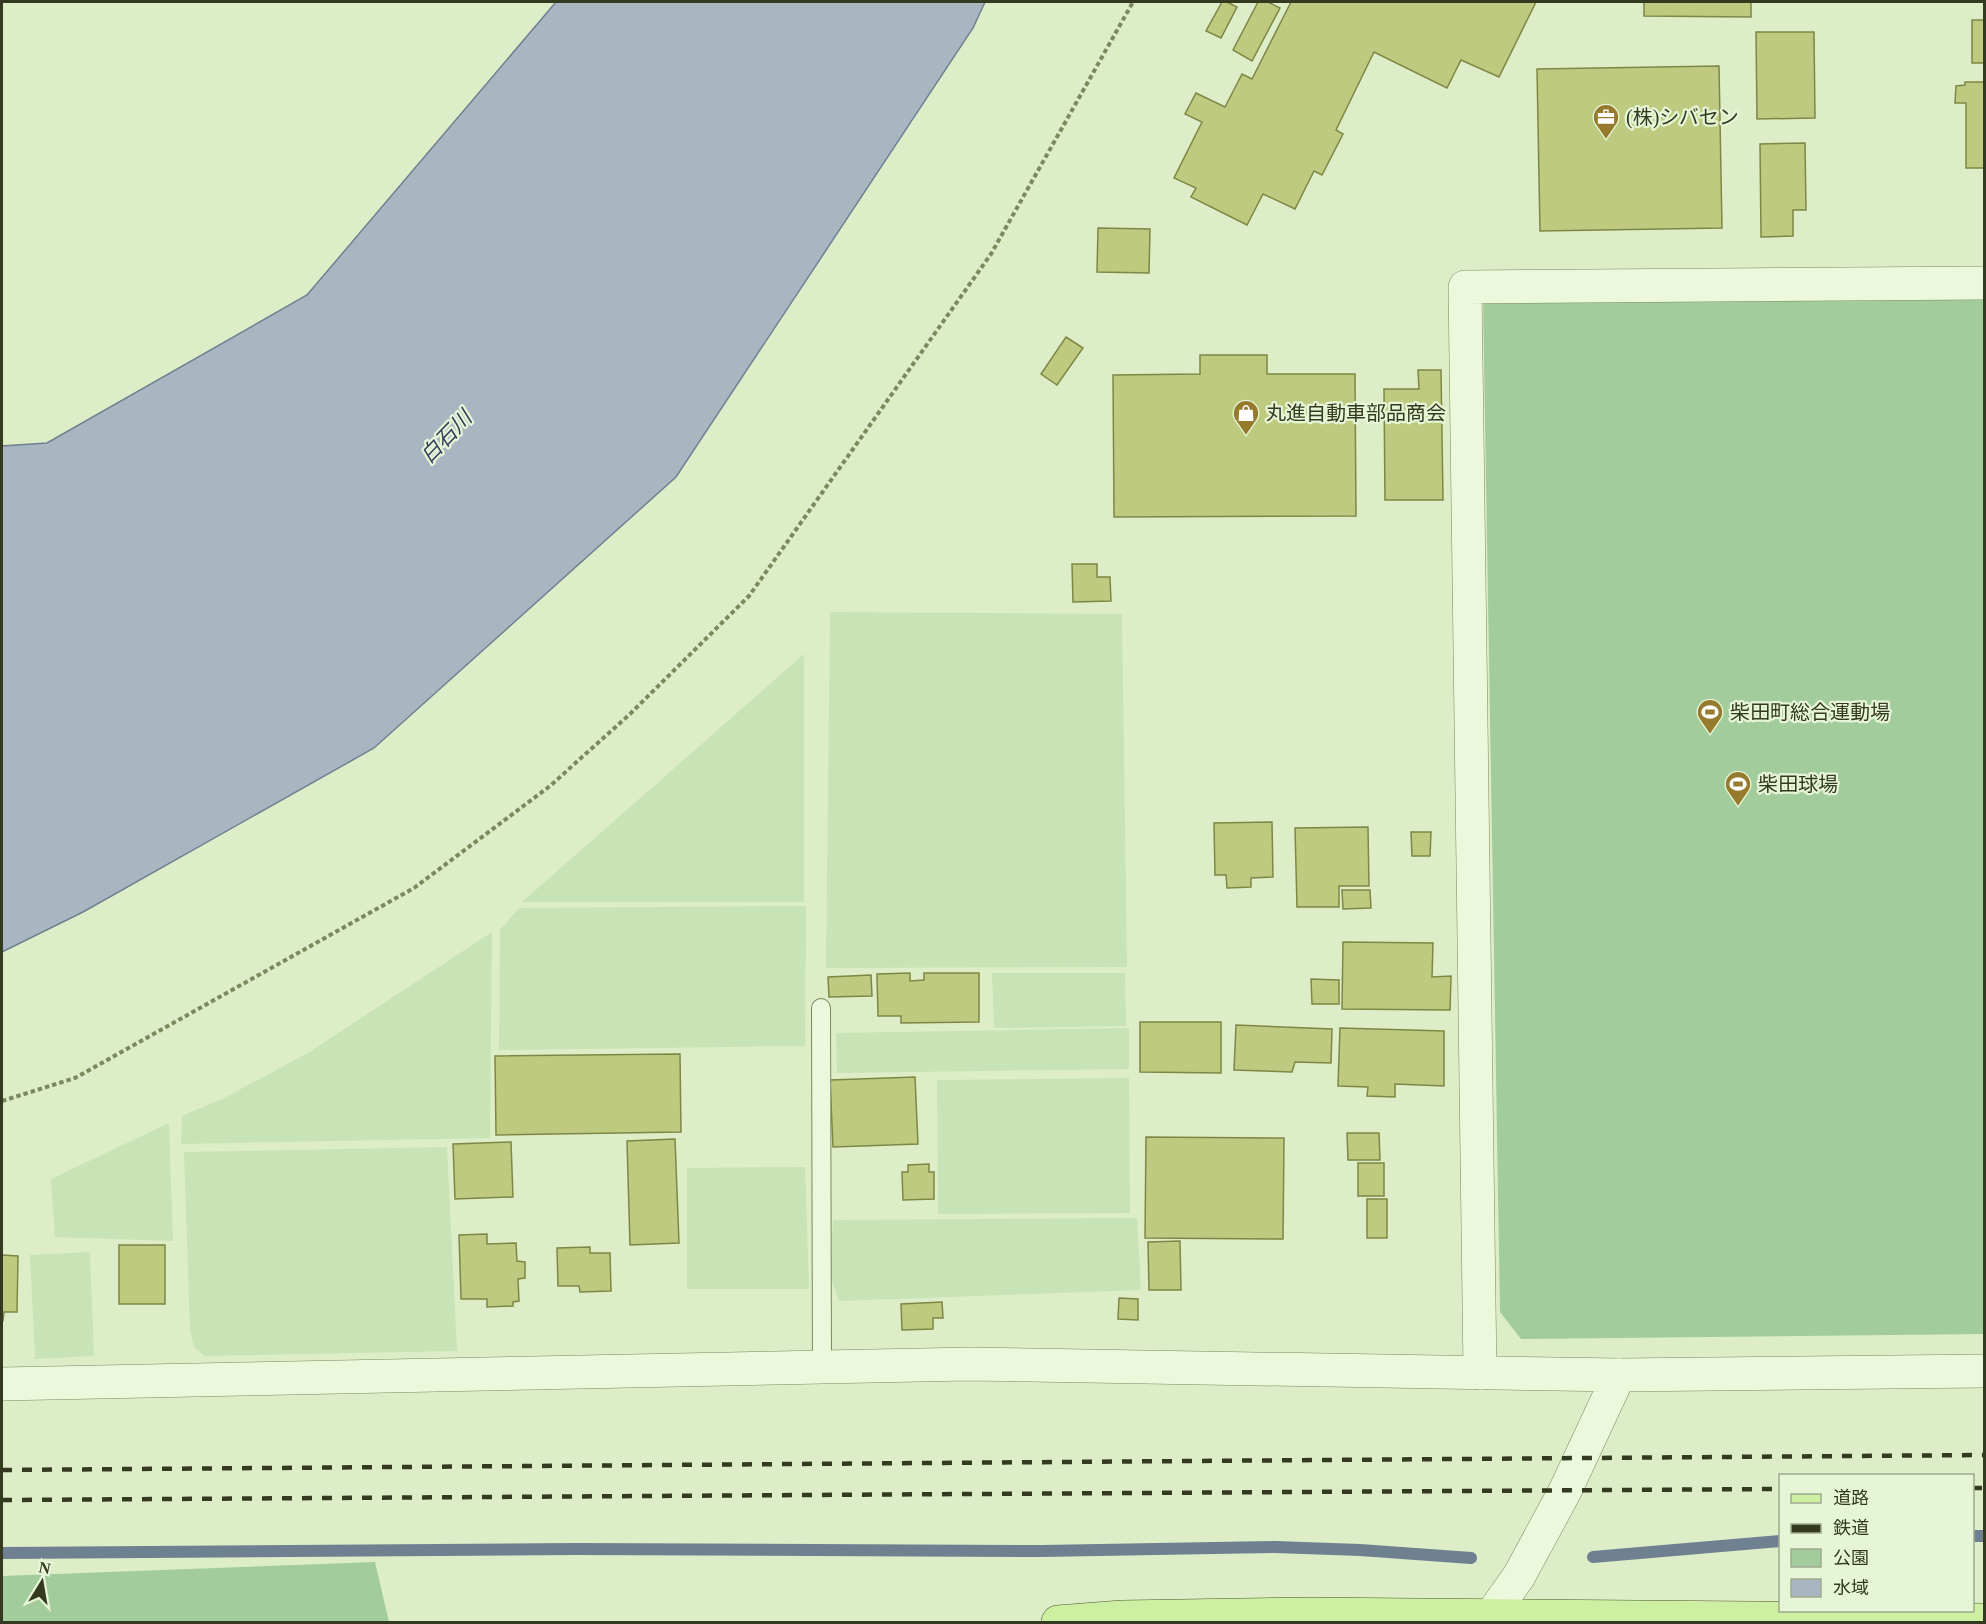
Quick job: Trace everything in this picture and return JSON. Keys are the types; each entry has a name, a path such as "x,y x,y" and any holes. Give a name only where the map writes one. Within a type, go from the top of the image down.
{"main road":[{"path":"1058,1623 1122,1617 1226,1615 1966,1621"}],"street":[{"path":"1480,1373 1465,287 1984,283"},
{"path":"2,1384 969,1364 1619,1375 1984,1371"},
{"path":"1491,1618 1519,1576 1565,1491 1619,1375"}],"lane":[{"path":"821,1008 822,1368"}],"path":[{"path":"2,1101 75,1078 414,888 550,786 630,714 748,596 991,254 1133,2"}],"green space":[{"name":"柴田球場","path":"1984,299 1984,1334 1521,1339 1500,1312 1483,301"},
{"path":"830,612 1122,614 1127,967 826,968"},
{"path":"804,654 804,902 522,902"},
{"path":"806,906 805,1046 499,1050 500,930 519,908"},
{"path":"492,932 490,1138 181,1144 182,1116 224,1098 308,1053"},
{"path":"992,973 1125,973 1126,1026 994,1028"},
{"path":"1129,1028 1129,1069 837,1073 836,1033"},
{"path":"1129,1078 1130,1213 938,1214 937,1080"},
{"path":"169,1123 173,1241 55,1237 51,1179"},
{"path":"447,1147 457,1351 205,1356 194,1347 190,1330 184,1152"},
{"path":"805,1167 809,1289 687,1289 687,1168"},
{"path":"1137,1218 1141,1290 839,1301 830,1276 833,1220"},
{"path":"90,1252 94,1356 35,1359 30,1255"},
{"path":"375,1562 389,1622 2,1622 2,1576"}],"water":[{"name":"白石川","path":"556,2 985,2 973,28 676,477 374,748 83,912 2,952 2,446 47,443 307,295"}],"building":[{"path":"1222,2 1237,7 1221,38 1206,31"},
{"path":"1258,2 1268,2 1280,8 1252,61 1233,50"},
{"path":"1291,2 1536,2 1499,77 1461,60 1447,88 1374,52 1336,130 1343,134 1322,175 1314,171 1295,209 1263,194 1247,225 1191,197 1196,188 1174,178 1202,122 1185,114 1196,93 1225,107 1242,74 1252,79"},
{"path":"1644,2 1751,2 1751,17 1644,16"},
{"path":"1972,20 1984,20 1984,63 1972,63"},
{"path":"1756,32 1814,32 1815,118 1757,119"},
{"path":"1719,66 1722,228 1540,231 1537,69"},
{"path":"1965,82 1984,82 1984,168 1966,168 1966,103 1955,103 1956,86 1965,85"},
{"path":"1805,143 1806,210 1793,210 1793,236 1761,237 1760,144"},
{"path":"1098,228 1150,229 1149,273 1097,272"},
{"path":"1066,337 1083,348 1057,385 1041,374"},
{"path":"1200,355 1267,355 1267,374 1355,374 1356,516 1114,517 1113,375 1200,374"},
{"path":"1418,370 1441,370 1443,500 1385,500 1384,389 1419,389"},
{"path":"1072,564 1097,564 1097,577 1110,577 1111,601 1073,602"},
{"path":"1272,822 1273,877 1251,878 1251,887 1227,888 1226,875 1215,875 1214,823"},
{"path":"1368,827 1369,886 1339,886 1339,907 1297,907 1295,828"},
{"path":"1411,832 1431,832 1430,856 1412,856"},
{"path":"1342,890 1370,890 1371,908 1343,909"},
{"path":"1343,942 1433,943 1432,977 1451,976 1450,1010 1342,1009"},
{"path":"910,973 910,981 924,980 924,973 979,973 979,1022 901,1023 901,1016 878,1016 877,974"},
{"path":"871,975 872,996 829,997 828,977"},
{"path":"1311,979 1339,980 1339,1004 1312,1004"},
{"path":"1140,1022 1221,1022 1221,1073 1140,1072"},
{"path":"1236,1025 1332,1029 1331,1063 1295,1062 1292,1072 1234,1070"},
{"path":"1340,1028 1444,1031 1444,1086 1395,1084 1395,1097 1367,1096 1368,1087 1338,1086"},
{"path":"680,1054 681,1132 496,1135 495,1056"},
{"path":"915,1077 918,1144 833,1147 830,1080"},
{"path":"1347,1133 1379,1133 1380,1160 1348,1160"},
{"path":"1146,1137 1284,1138 1283,1239 1145,1238"},
{"path":"675,1139 679,1243 630,1245 627,1141"},
{"path":"511,1142 513,1197 455,1199 453,1144"},
{"path":"1358,1163 1384,1163 1384,1196 1358,1196"},
{"path":"929,1164 929,1172 934,1172 934,1199 903,1200 902,1172 908,1172 908,1165"},
{"path":"1367,1199 1387,1199 1387,1238 1367,1238"},
{"path":"487,1234 487,1244 516,1243 517,1261 525,1262 525,1278 518,1279 519,1301 513,1302 513,1306 487,1307 487,1299 461,1299 459,1235"},
{"path":"1180,1241 1181,1290 1149,1290 1148,1242"},
{"path":"119,1245 165,1245 165,1304 119,1304"},
{"path":"590,1247 590,1253 610,1253 611,1291 580,1292 579,1286 558,1286 557,1248"},
{"path":"2,1255 18,1256 17,1312 4,1312 3,1321 2,1321"},
{"path":"1119,1298 1138,1299 1138,1320 1118,1319"},
{"path":"942,1302 943,1318 933,1318 933,1329 902,1330 901,1304"}],"waterway":[{"path":"1974,1536 1984,1536"},
{"path":"1593,1557 1779,1541"},
{"path":"2,1553 575,1549 1041,1551 1275,1547 1471,1558"}],"railway":[{"path":"2,1470 1984,1455"},
{"path":"1974,1488 1984,1488"},
{"path":"2,1500 1779,1489"}],"place":[{"name":"(株)シバセン","path":"1606,140"},
{"name":"丸進自動車部品商会","path":"1246,436"},
{"name":"柴田町総合運動場","path":"1710,735"},
{"name":"柴田球場","path":"1738,807"}]}
